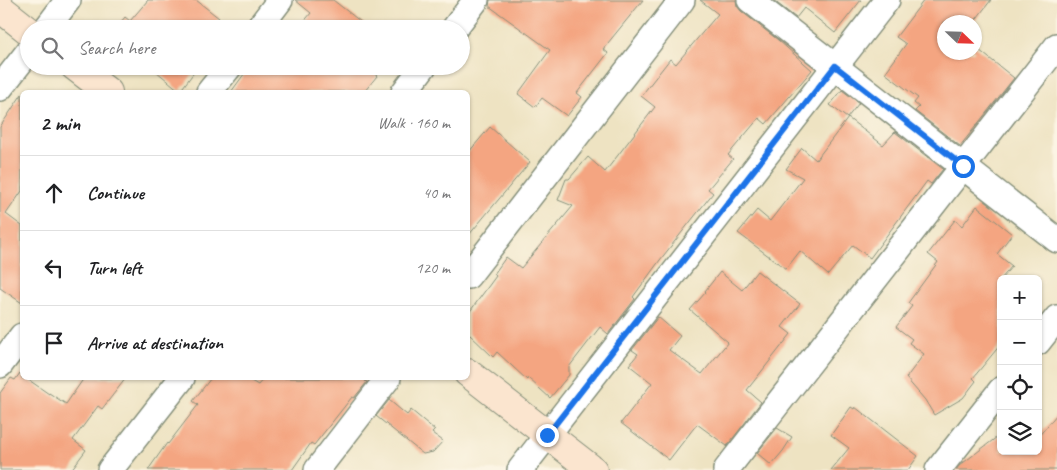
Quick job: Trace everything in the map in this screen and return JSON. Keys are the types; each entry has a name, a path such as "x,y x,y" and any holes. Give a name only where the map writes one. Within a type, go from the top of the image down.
{"main road":[{"path":"0,8 20,24"},
{"path":"86,75 105,90"},
{"path":"470,374 593,470"}],"street":[{"path":"53,20 68,0"},
{"path":"265,20 280,0"},
{"path":"461,20 476,0"},
{"path":"470,273 682,0"},
{"path":"750,0 1057,240"},
{"path":"520,470 887,0"},
{"path":"726,470 1057,46"},
{"path":"0,88 20,62"},
{"path":"211,90 223,75"},
{"path":"406,90 417,75"},
{"path":"1042,337 1057,318"},
{"path":"0,365 20,339"},
{"path":"110,470 180,380"},
{"path":"316,470 386,380"},
{"path":"938,470 997,395"}],"building":[{"path":"148,0 196,0 219,18 217,20 131,20"},
{"path":"295,0 333,0 359,20 305,20 311,13"},
{"path":"490,0 643,0 603,49 608,53 577,93 582,97 567,116 542,98 535,107 518,94 550,50 489,6"},
{"path":"700,0 736,0 737,6 741,11 812,70 766,124 759,118 728,155 733,159 708,189 713,193 660,260 633,297 635,299 608,334 600,327 569,367 569,375 550,398 497,352 493,357 470,335 470,311 496,276 494,274 506,257 521,268 573,206 558,200 566,179 569,179 588,157 605,172 655,107 641,96 670,59 676,64 718,14"},
{"path":"773,0 861,0 835,33 804,8 796,18"},
{"path":"924,0 991,0 979,15 937,15 937,60 982,60 982,52 1014,78 960,146 915,111 919,107 914,103 918,98 885,73 906,44 896,37"},
{"path":"161,75 192,75 179,90"},
{"path":"243,75 377,76 366,90 232,90"},
{"path":"842,90 859,103 847,118 830,105"},
{"path":"20,97 20,194 6,214 20,224 20,302 0,288 0,127"},
{"path":"848,118 883,145 895,132 943,169 931,184 927,181 870,258 853,245 828,275 800,251 786,269 738,233 757,210 770,221 803,178 786,169 802,148 816,160"},
{"path":"490,127 530,162 470,234 470,151"},
{"path":"977,206 1012,234 997,254 1012,266 1004,275 997,275 997,349 973,378 976,381 963,398 934,415 925,400 906,378 924,354 909,343 912,339 896,327 912,306 908,303 938,262 928,254 955,220 962,226"},
{"path":"757,271 800,304 782,327 791,334 747,390 761,402 727,446 697,424 669,460 621,423 652,383 629,365 638,354 632,350 658,317 680,336 669,350 702,374 728,342 690,310 720,272 742,290"},
{"path":"20,373 20,380 29,380 66,404 83,380 124,380 102,409 98,406 73,440 86,450 71,470 0,470 0,393 11,378 15,380"},
{"path":"209,380 249,380 258,385 262,380 366,380 367,382 354,398 352,397 314,445 311,443 292,470 148,470 198,405 193,401"},
{"path":"389,400 407,415 411,410 435,430 432,433 443,441 433,452 423,454 376,416"},
{"path":"851,407 854,409 855,407 918,456 908,470 831,470 849,448 831,435"},
{"path":"1057,414 1057,470 956,470 997,437 997,455 1042,455 1042,432"},
{"path":"777,428 792,437 771,465 757,453"}],"route":[{"path":"547,435 835,66 963,166"}]}
